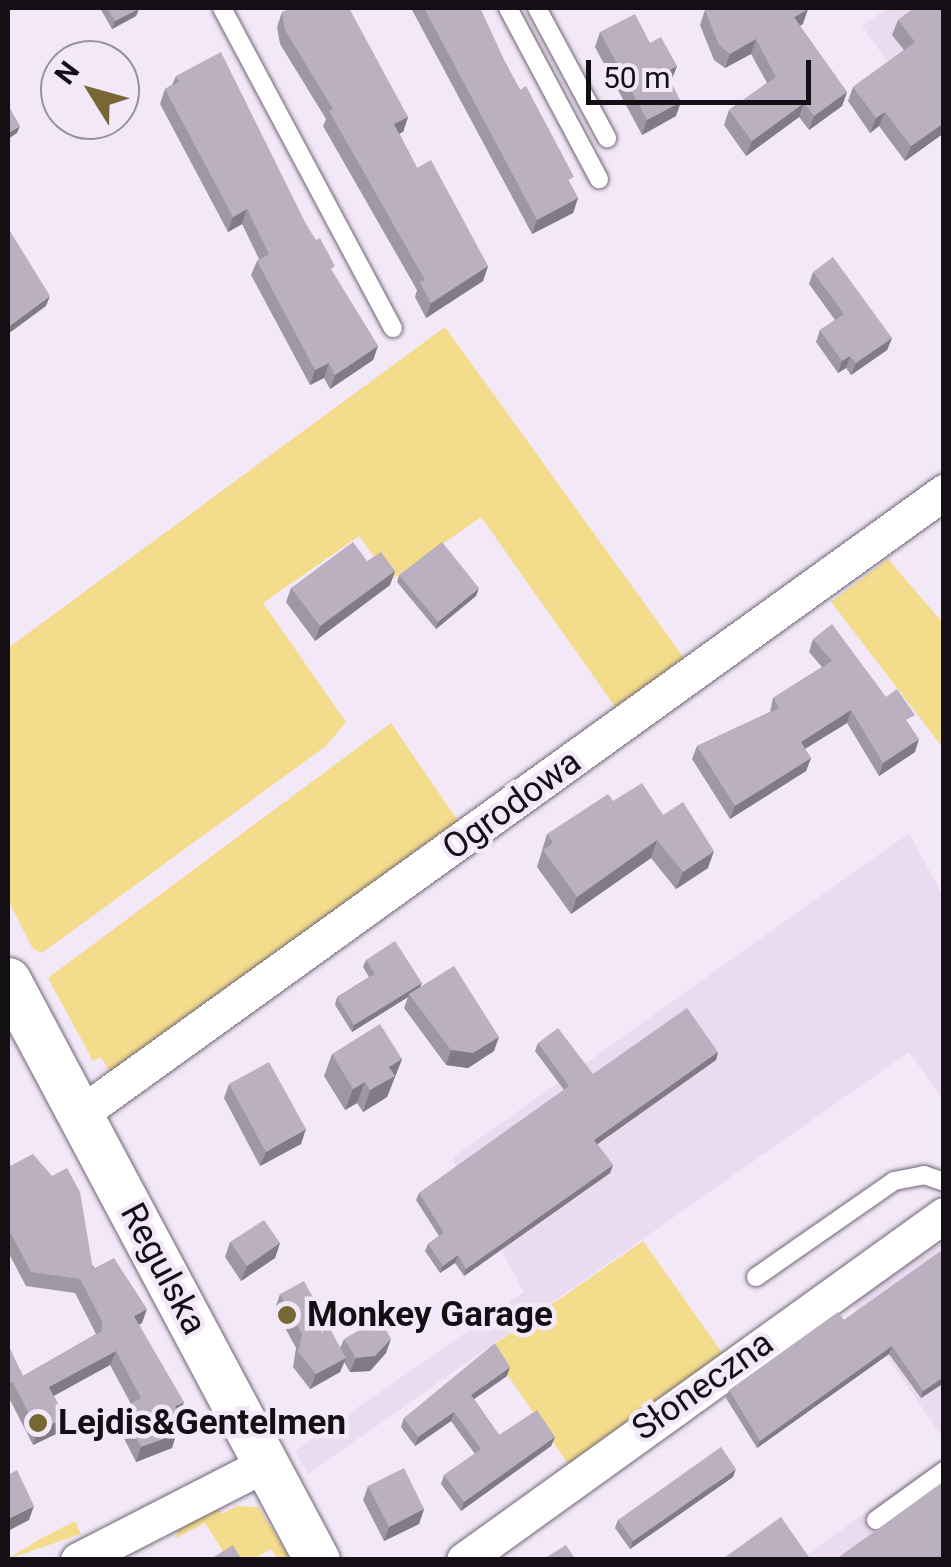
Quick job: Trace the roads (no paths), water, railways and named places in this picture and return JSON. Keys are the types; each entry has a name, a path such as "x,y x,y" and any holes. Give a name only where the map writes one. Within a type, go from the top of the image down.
{"street":[{"name":"Ogrodowa","path":"80,1114 944,492"},
{"name":"Regulska","path":"8,980 317,1560"},
{"name":"Słoneczna","path":"464,1560 944,1216"},
{"path":"78,1560 266,1464"}],"lane":[{"path":"222,8 393,328"},
{"path":"508,8 600,179"},
{"path":"536,8 607,138"},
{"path":"756,1277 894,1181 924,1175 944,1182"},
{"path":"876,1520 944,1471"}],"place":[{"name":"Monkey Garage","path":"287,1315"},
{"name":"Lejdis&Gentelmen","path":"38,1423"}]}
